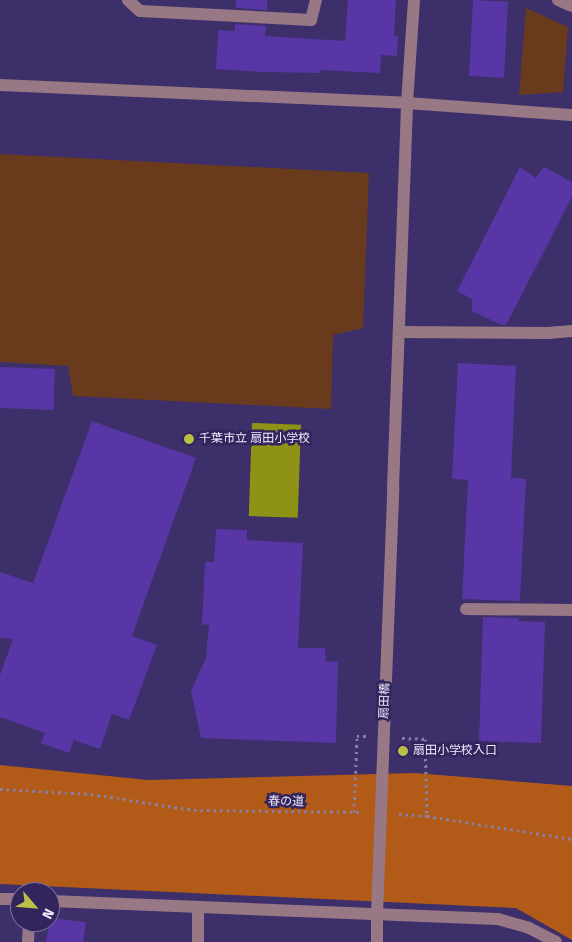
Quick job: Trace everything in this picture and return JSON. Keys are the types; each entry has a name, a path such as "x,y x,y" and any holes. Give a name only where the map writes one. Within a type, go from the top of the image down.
{"street":[{"path":"128,0 140,11 310,20 316,0"},
{"name":"扇田橋","path":"377,942 406,103 414,0"},
{"path":"558,0 572,6"},
{"path":"0,85 406,103 572,115"},
{"path":"399,332 548,333 572,330"},
{"path":"466,609 572,610"},
{"path":"60,901 498,919 528,928 556,942"},
{"path":"198,907 198,942"}],"path":[{"path":"354,812 357,736"},
{"path":"425,739 427,816"},
{"name":"春の道","path":"0,789 91,794 194,810 372,813"},
{"path":"390,814 427,816 572,839"}],"shaded area":[{"path":"526,8 568,27 563,92 519,95"},
{"path":"0,154 369,173 363,328 333,335 331,409 73,396 68,366 0,362"},
{"path":"252,423 301,425 298,518 249,516"},
{"path":"0,765 148,780 415,773 572,786 572,940 516,908 60,887 60,882 10,882 10,884 0,884"}],"building":[{"path":"236,0 267,0 267,10 236,8"},
{"path":"348,0 396,0 394,35 398,36 397,56 381,55 380,73 320,70 320,73 263,72 216,69 218,30 235,31 235,24 266,26 265,36 345,41"},
{"path":"473,0 508,2 504,78 469,76"},
{"path":"520,167 536,178 544,167 572,182 572,197 506,325 502,325 472,311 472,299 457,291"},
{"path":"458,363 516,366 511,478 526,479 520,601 462,599 468,480 452,479"},
{"path":"0,367 55,369 54,410 0,408"},
{"path":"92,421 196,458 132,636 157,645 129,720 112,714 100,749 74,740 69,753 41,743 45,733 0,717 0,675 13,639 0,638 0,572 33,583"},
{"path":"216,529 247,530 247,540 303,543 298,648 325,648 326,662 338,661 336,743 201,738 191,691 206,658 209,624 202,625 205,562 214,562"},
{"path":"483,617 519,618 518,621 545,622 541,743 479,741"},
{"path":"60,919 86,922 83,942 46,942 48,932 60,932"}],"place":[{"name":"千葉市立 扇田小学校","path":"189,439"},
{"name":"扇田小学校入口","path":"403,751"}]}
